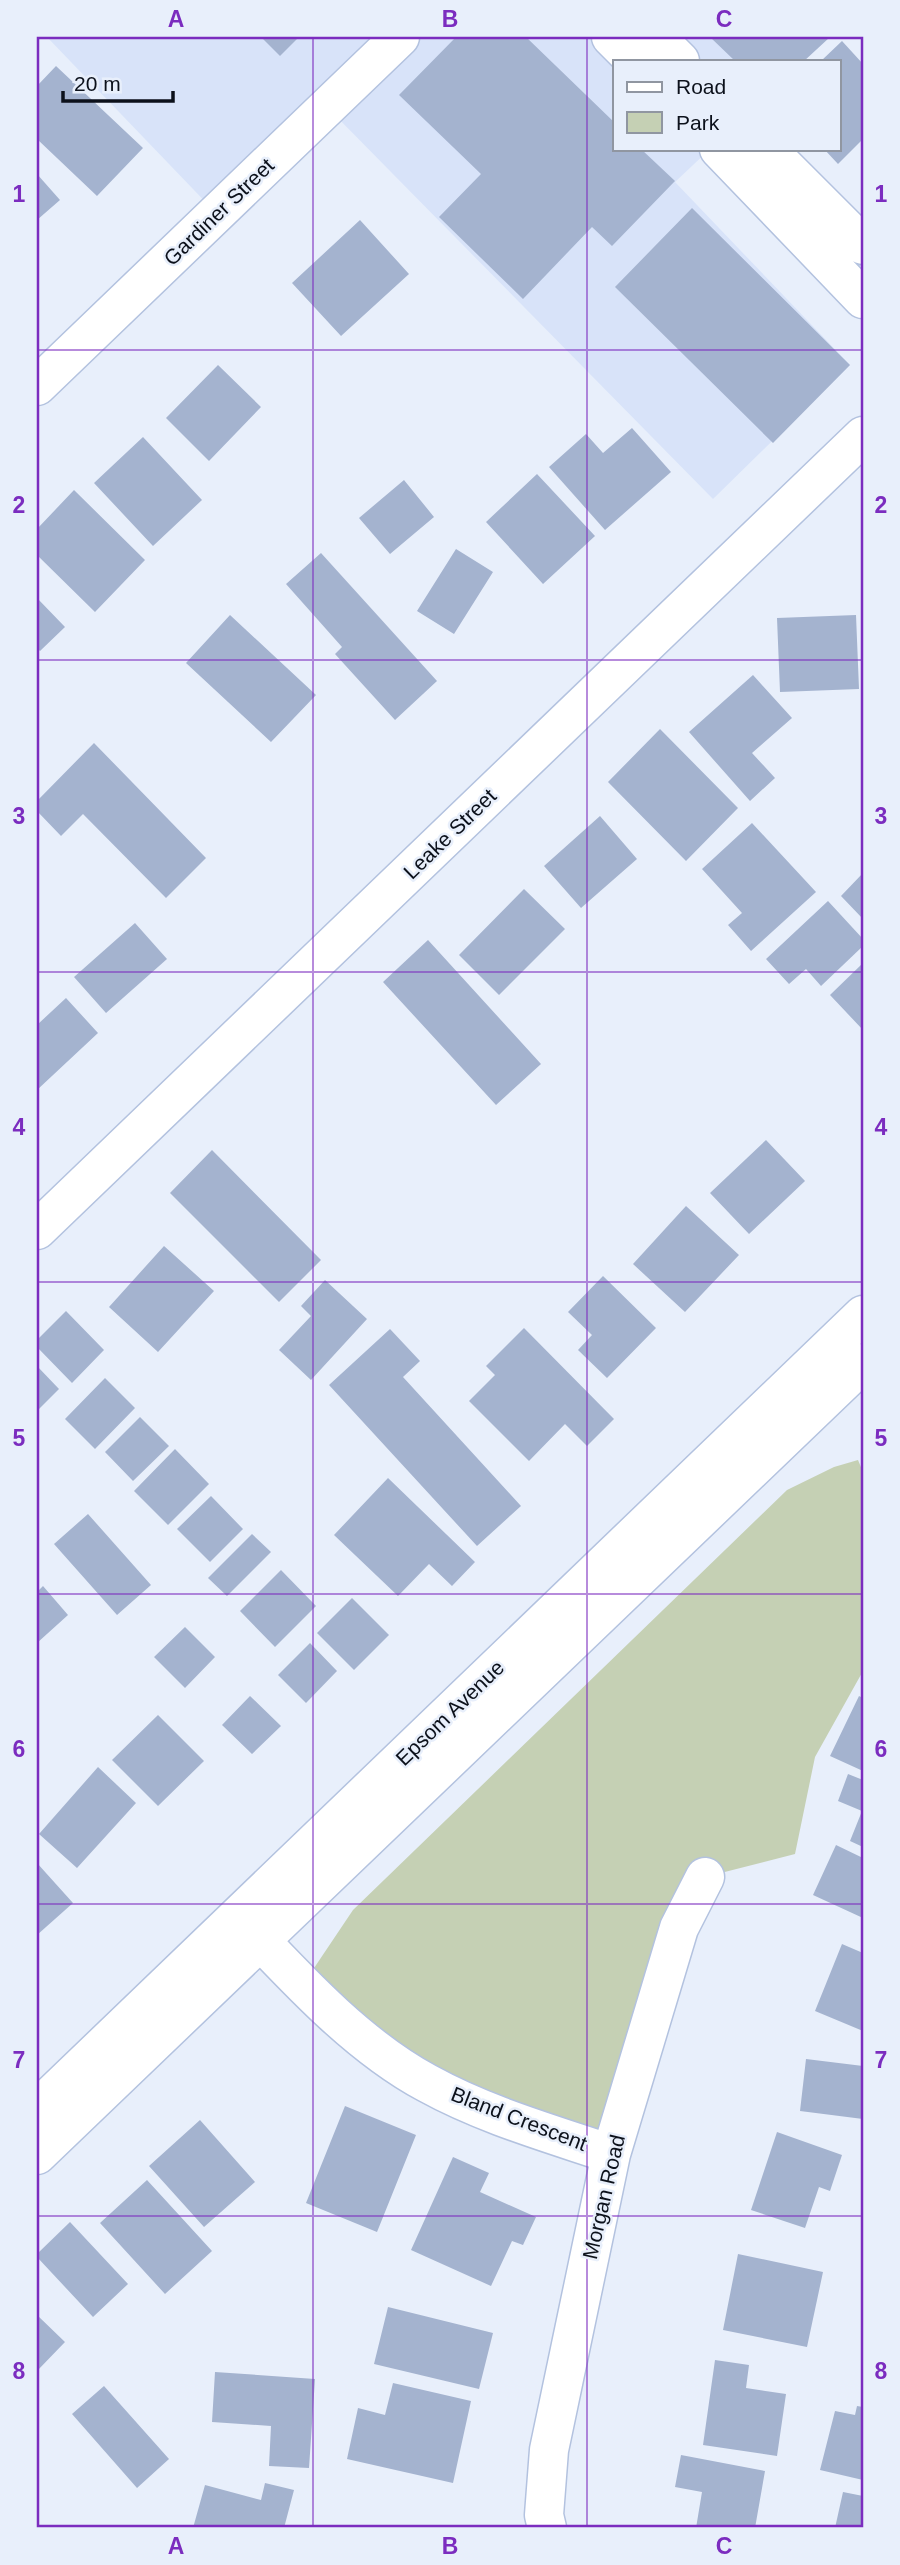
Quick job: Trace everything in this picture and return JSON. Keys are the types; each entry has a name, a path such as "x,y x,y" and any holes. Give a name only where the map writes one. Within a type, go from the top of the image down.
{"street":[{"name":"Gardiner Street","path":"37,386 400,37"},
{"path":"611,37 634,60"},
{"path":"656,37 679,60"},
{"path":"720,150 863,299"},
{"path":"768,150 863,245"},
{"name":"Leake Street","path":"37,1230 863,436"},
{"name":"Epsom Avenue","path":"37,2155 249,1928 863,1315"},
{"name":"Epsom Avenue","path":"37,2109 249,1928 863,1363"},
{"name":"Morgan Road","path":"547,2528 544,2515 549,2450 611,2154 679,1928 705,1877"},
{"name":"Bland Crescent","path":"249,1928 348,2029 425,2082 490,2113 611,2154"}],"shaded area":[{"path":"47,37 830,37 805,60 613,60 613,150 709,150 675,182 850,365 713,499 328,108 217,214"}],"green space":[{"path":"858,1460 863,1472 863,1671 815,1757 795,1854 705,1877 611,2154 490,2113 304,1983 353,1910 787,1490 834,1467"}],"building":[{"path":"261,37 299,37 280,56"},
{"path":"456,37 526,37 613,121 613,150 642,150 675,181 612,246 592,227 523,299 439,217 481,174 399,95"},
{"path":"710,37 830,37 805,60 734,60"},
{"path":"842,41 863,64 863,139 838,164 825,150 841,150 841,60 822,60"},
{"path":"56,66 143,148 97,196 37,139 37,86"},
{"path":"37,174 60,200 37,220"},
{"path":"692,208 850,365 773,443 615,287"},
{"path":"360,220 409,274 341,336 292,283"},
{"path":"218,365 261,407 209,461 166,418"},
{"path":"632,428 671,472 605,530 549,467 586,434 603,453"},
{"path":"143,437 202,500 153,546 94,483"},
{"path":"537,474 595,536 543,584 486,522"},
{"path":"404,480 434,517 390,554 359,518"},
{"path":"74,490 145,560 95,612 37,555 37,529"},
{"path":"456,549 493,572 454,634 417,611"},
{"path":"321,553 437,681 395,720 335,654 342,647 286,584"},
{"path":"37,598 65,627 40,651 37,648"},
{"path":"230,615 316,695 271,742 186,663"},
{"path":"856,615 859,689 780,692 777,618"},
{"path":"753,675 792,718 752,753 775,778 750,801 689,732"},
{"path":"660,729 738,808 686,861 608,782"},
{"path":"94,743 206,858 166,898 83,814 61,836 37,811 37,801"},
{"path":"600,816 637,859 581,908 544,866"},
{"path":"752,823 816,892 751,951 728,925 742,913 702,869"},
{"path":"863,873 863,919 841,896"},
{"path":"524,889 565,929 499,995 459,955"},
{"path":"828,901 863,939 863,946 821,986 806,969 789,984 766,959"},
{"path":"135,923 167,959 106,1013 74,977"},
{"path":"428,940 541,1064 496,1105 383,982"},
{"path":"863,963 863,1030 830,995"},
{"path":"66,998 98,1033 37,1090 37,1025"},
{"path":"766,1140 805,1181 749,1234 710,1193"},
{"path":"212,1150 321,1260 279,1302 170,1193"},
{"path":"686,1206 739,1255 685,1312 633,1264"},
{"path":"164,1246 214,1291 158,1352 109,1307"},
{"path":"603,1276 656,1328 607,1378 578,1350 592,1335 568,1312"},
{"path":"325,1280 367,1319 311,1380 279,1350 311,1316 301,1306"},
{"path":"66,1311 104,1350 72,1383 37,1347 37,1340"},
{"path":"524,1328 614,1419 587,1446 565,1424 529,1461 469,1401 495,1375 486,1366"},
{"path":"390,1329 420,1361 403,1377 521,1506 477,1546 329,1385"},
{"path":"37,1366 59,1389 37,1411"},
{"path":"105,1378 135,1408 95,1449 65,1419"},
{"path":"140,1417 169,1446 133,1481 105,1452"},
{"path":"175,1449 209,1484 168,1525 134,1491"},
{"path":"388,1478 475,1562 452,1586 429,1564 398,1596 334,1535"},
{"path":"211,1496 243,1529 210,1562 177,1529"},
{"path":"88,1514 151,1585 117,1615 54,1544"},
{"path":"252,1534 271,1552 227,1596 208,1578"},
{"path":"281,1570 316,1606 275,1647 240,1611"},
{"path":"43,1586 68,1615 37,1643 37,1592"},
{"path":"352,1598 389,1635 354,1670 317,1633"},
{"path":"185,1627 215,1657 185,1688 154,1657"},
{"path":"310,1643 337,1671 306,1703 278,1675"},
{"path":"250,1696 281,1726 252,1754 222,1725"},
{"path":"859,1696 863,1698 863,1771 830,1756"},
{"path":"158,1715 204,1761 158,1806 112,1760"},
{"path":"98,1767 136,1803 77,1868 39,1834"},
{"path":"848,1774 863,1780 863,1847 850,1841 862,1811 838,1801"},
{"path":"836,1845 863,1858 863,1918 813,1895"},
{"path":"37,1863 73,1903 37,1935"},
{"path":"842,1944 863,1953 863,2031 815,2011"},
{"path":"806,2059 863,2066 863,2119 800,2111"},
{"path":"345,2106 416,2135 377,2232 306,2203"},
{"path":"200,2120 255,2182 204,2227 149,2166"},
{"path":"777,2132 842,2155 830,2191 819,2187 805,2228 751,2210"},
{"path":"453,2157 489,2173 480,2192 536,2217 523,2245 512,2241 491,2286 411,2250"},
{"path":"147,2180 212,2251 165,2294 100,2223"},
{"path":"70,2222 128,2284 93,2317 37,2257"},
{"path":"738,2254 823,2272 807,2347 723,2330"},
{"path":"388,2307 493,2333 479,2389 374,2364"},
{"path":"37,2315 65,2342 37,2371"},
{"path":"715,2360 749,2365 746,2388 786,2394 777,2456 703,2445"},
{"path":"215,2372 315,2379 309,2468 269,2466 271,2426 212,2422"},
{"path":"393,2383 471,2401 453,2483 347,2459 358,2408 385,2415"},
{"path":"104,2386 169,2459 137,2488 72,2414"},
{"path":"857,2406 863,2407 863,2480 820,2470 835,2411 855,2415"},
{"path":"681,2455 765,2471 755,2528 696,2528 702,2492 675,2487"},
{"path":"265,2483 294,2490 284,2528 193,2528 205,2485 261,2500"},
{"path":"843,2492 863,2496 863,2528 835,2528"}]}
